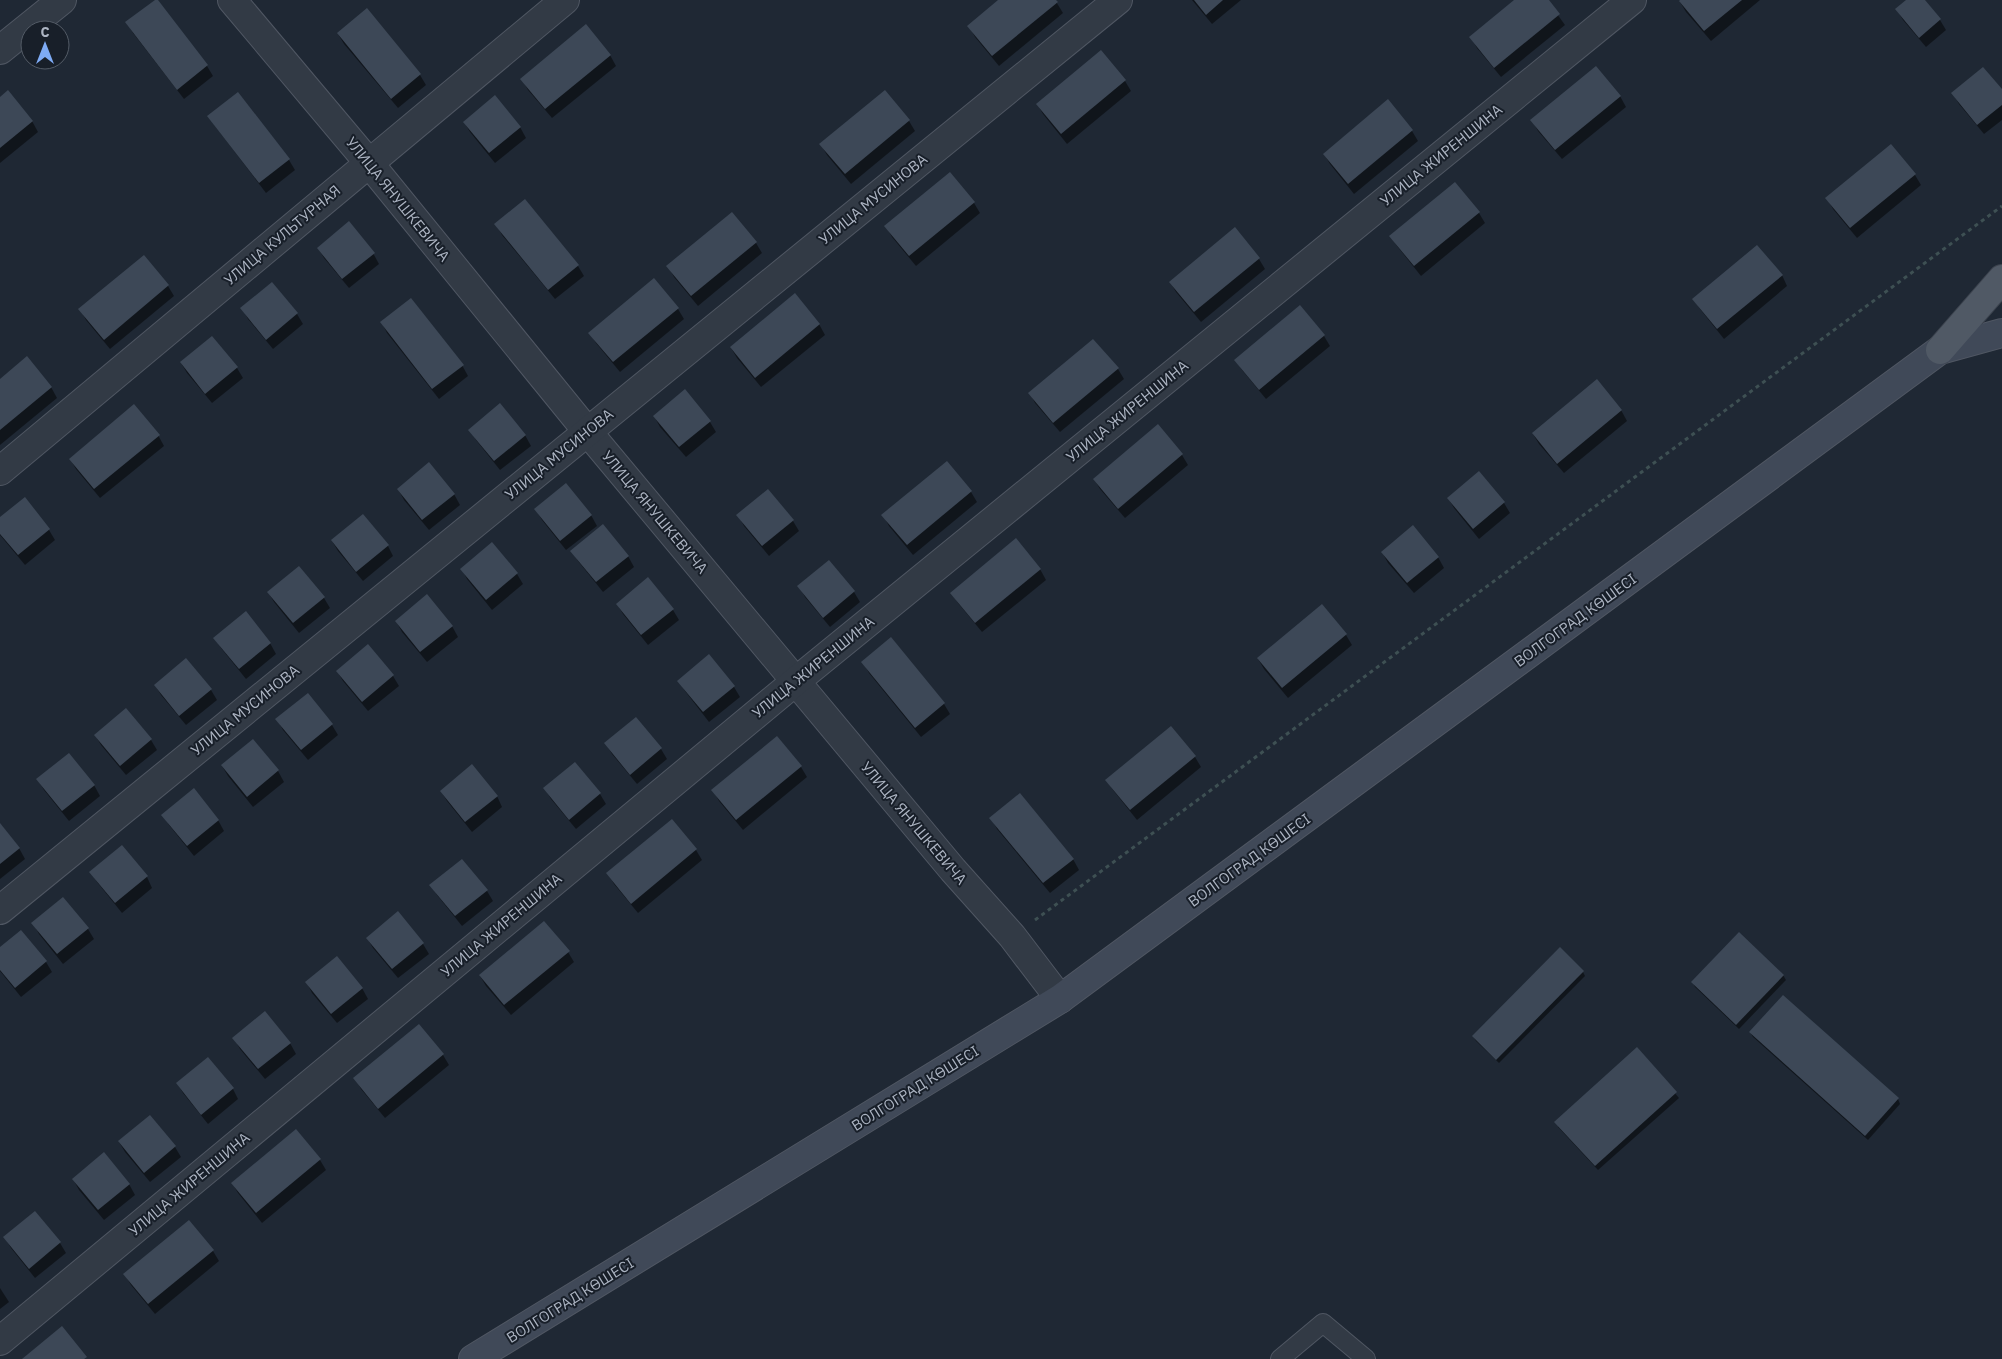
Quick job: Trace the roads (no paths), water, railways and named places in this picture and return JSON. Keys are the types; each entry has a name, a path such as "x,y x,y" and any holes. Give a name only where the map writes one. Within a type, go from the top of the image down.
{"main road":[{"path":"1940,350 2002,279"},
{"name":"ВОЛГОГРАД КӨШЕСІ","path":"489,1355 1060,999 1940,350 2002,333"}],"street":[{"path":"0,50 62,0"},
{"name":"УЛИЦА ЯНУШКЕВИЧА","path":"232,0 369,162 587,432 953,870 1012,936 1060,999"},
{"name":"УЛИЦА КУЛЬТУРНАЯ","path":"0,471 565,0"},
{"name":"УЛИЦА МУСИНОВА","path":"0,910 1118,0"},
{"name":"УЛИЦА ЖИРЕНШИНА","path":"0,1341 796,681 1632,0"}],"lane":[{"path":"1280,1359 1323,1323 1366,1359"}]}
